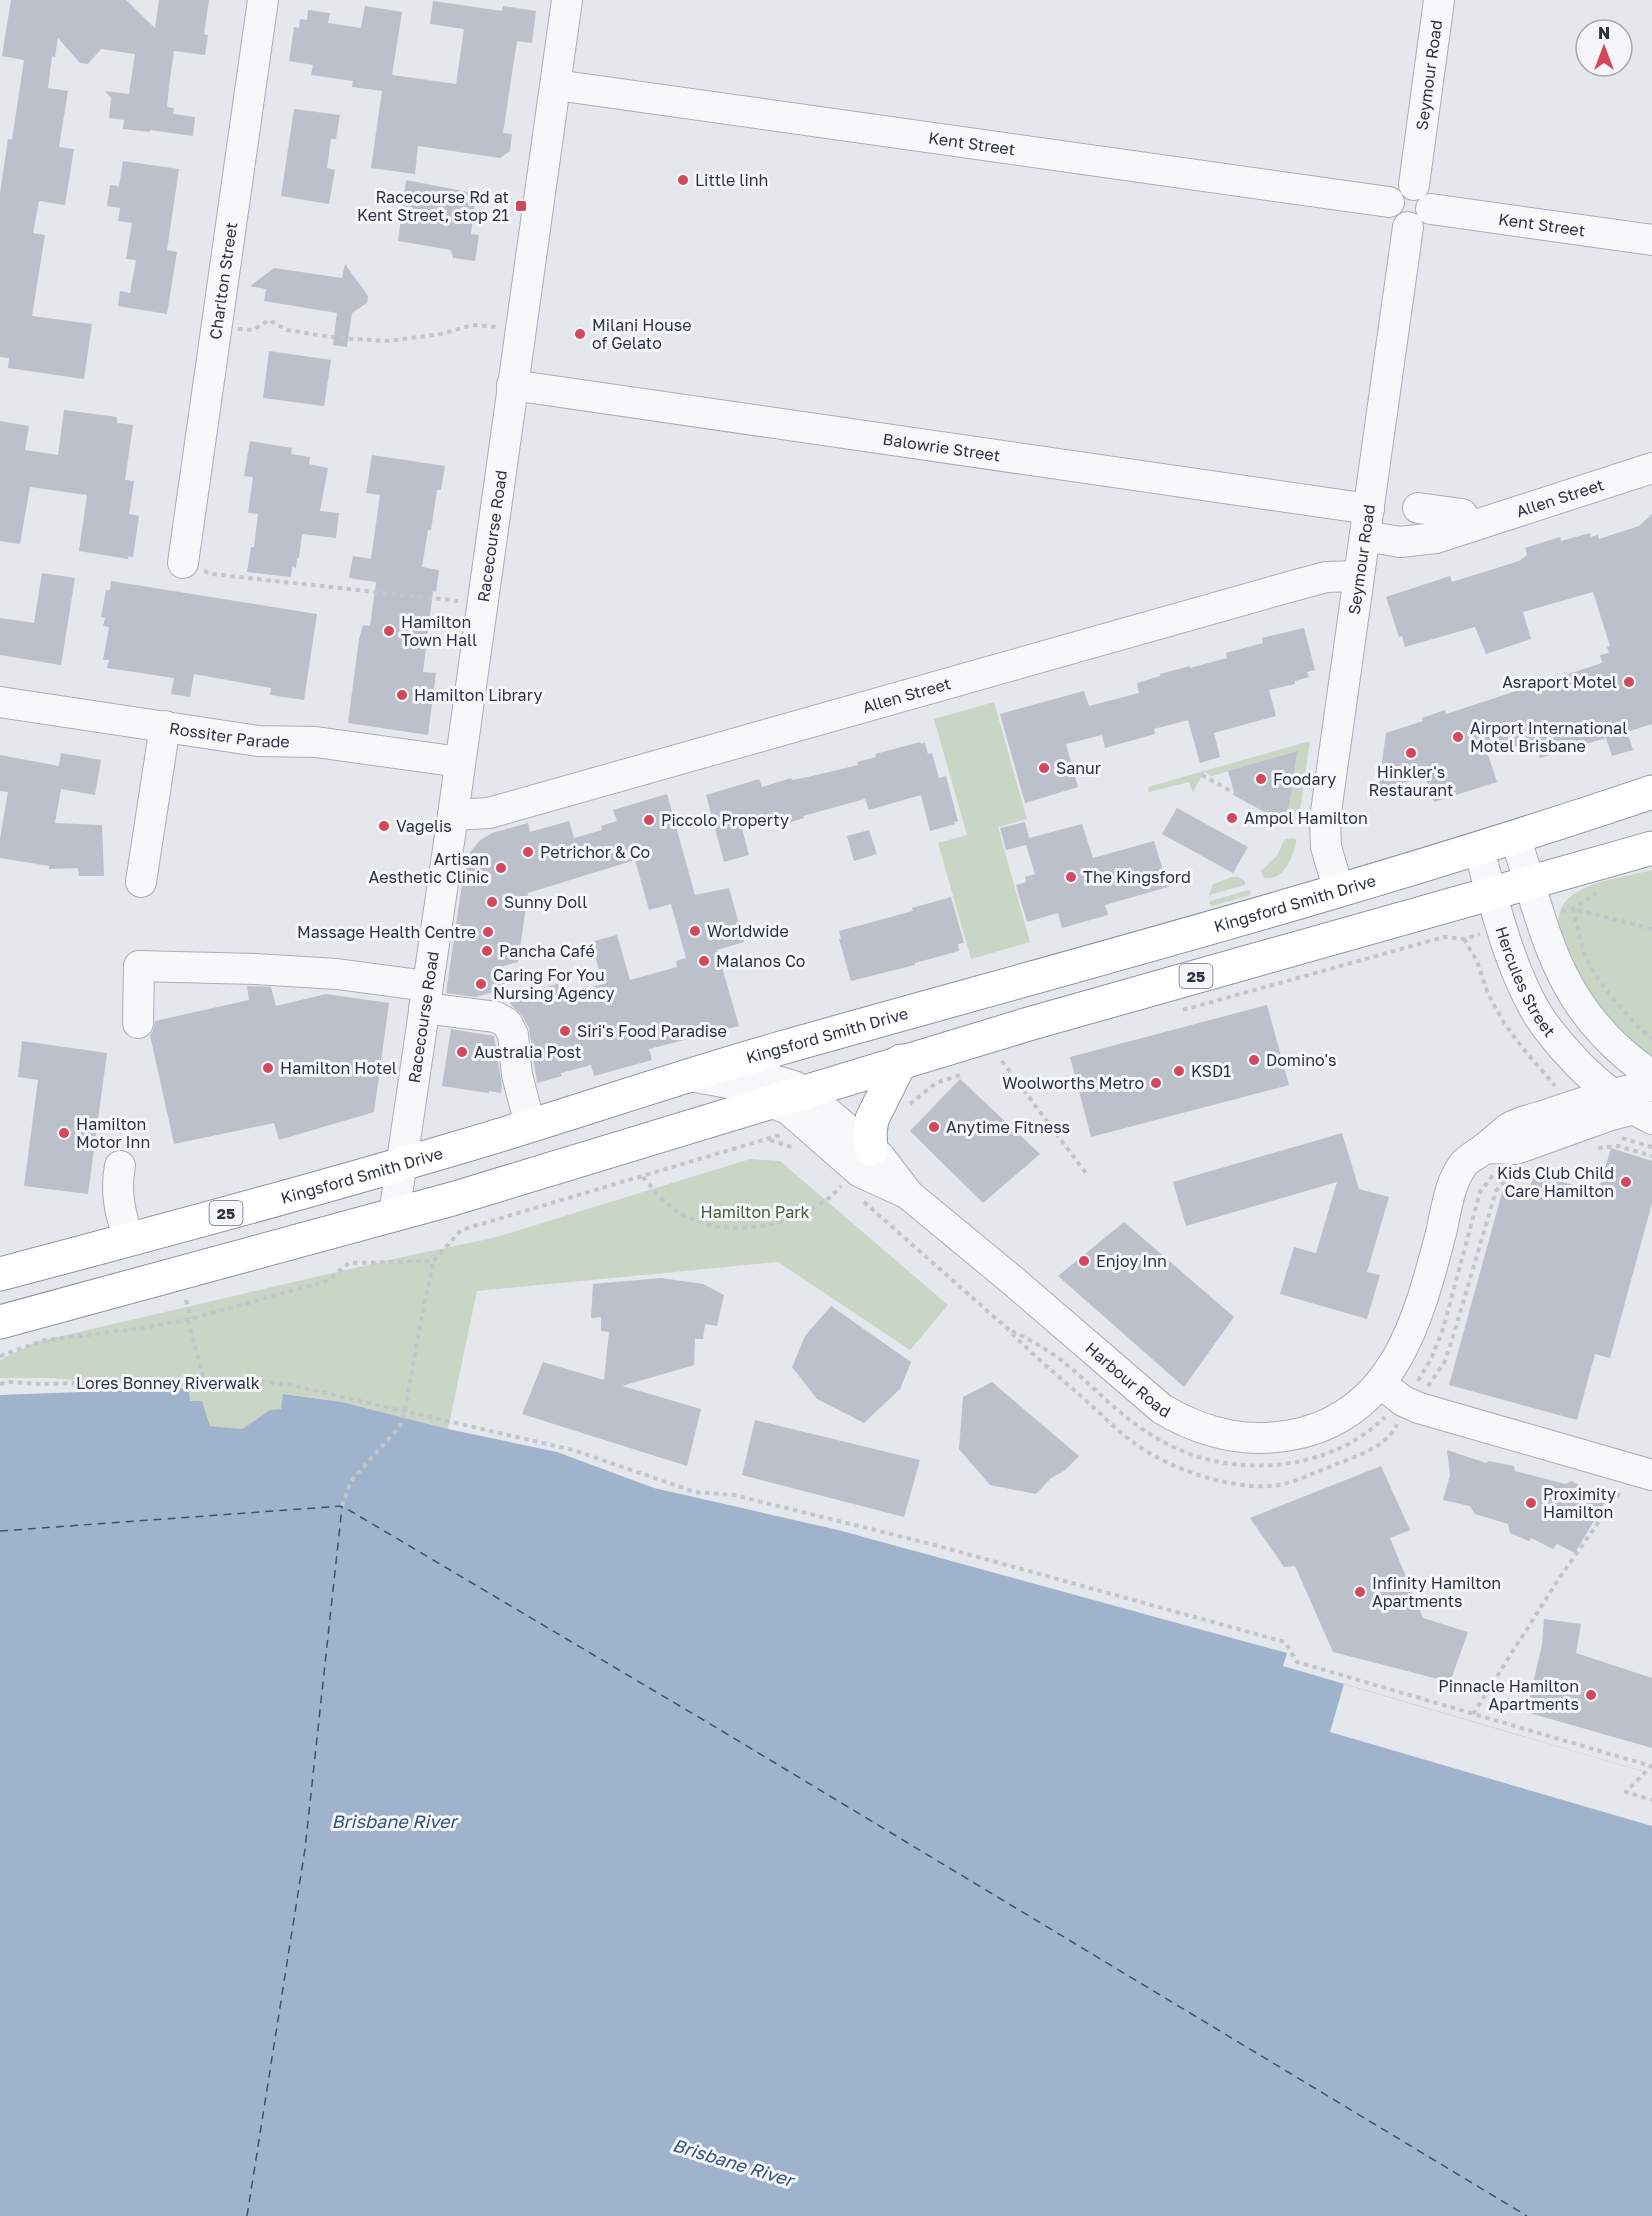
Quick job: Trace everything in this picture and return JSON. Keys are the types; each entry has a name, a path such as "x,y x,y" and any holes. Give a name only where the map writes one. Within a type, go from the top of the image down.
{"highway":[{"name":"Kingsford Smith Drive","path":"0,1274 401,1164 776,1050 1339,891 1652,792"},
{"name":"25","path":"0,1322 394,1215 557,1168 901,1061 1652,848"},
{"path":"871,1149 872,1119 901,1061"}],"street":[{"name":"Charlton Street","path":"183,563 263,0"},
{"name":"Racecourse Road","path":"394,1215 453,815 567,0"},
{"name":"Seymour Road","path":"1414,184 1439,0"},
{"name":"Kent Street","path":"556,85 1389,202"},
{"path":"1407,184 1414,184 1425,190 1431,202 1431,209 1426,220 1414,227 1408,227 1395,221 1391,216 1389,202 1395,190 1407,184"},
{"name":"Kent Street","path":"1431,209 1652,240"},
{"name":"Seymour Road","path":"1339,891 1326,847 1325,819 1408,227"},
{"name":"Balowrie Street","path":"512,386 1367,522"},
{"name":"Allen Street","path":"1367,522 1400,542 1422,541 1652,468"},
{"path":"1418,508 1462,514 1470,527"},
{"name":"Allen Street","path":"453,815 489,813 1313,580 1337,576 1358,576"},
{"name":"Rossiter Parade","path":"0,702 258,741 316,741 460,762"},
{"path":"141,882 165,726"},
{"name":"Hercules Street","path":"1515,837 1557,961 1568,986 1594,1023 1639,1067 1652,1075"},
{"name":"Hercules Street","path":"1478,848 1521,980 1538,1015 1564,1049 1638,1102"},
{"path":"138,1023 139,966 337,974 426,997 496,1017 509,1025 515,1042 517,1076 530,1125"},
{"name":"Harbour Road","path":"690,1076 734,1084 755,1080 774,1080 802,1091 871,1149 909,1195 1162,1409 1190,1424 1233,1437 1260,1439 1286,1436 1320,1428 1347,1414 1363,1401 1398,1396"},
{"name":"Harbour Road","path":"770,1102 788,1109 860,1172 909,1195"},
{"name":"Hercules Street","path":"1398,1396 1401,1353 1414,1323 1455,1179 1463,1164 1490,1160 1511,1127 1581,1102 1638,1102"},
{"path":"120,1166 117,1180 118,1202 129,1239"},
{"path":"1398,1396 1643,1472"}],"path":[{"path":"217,327 253,330 269,320 287,330 338,338 389,341 441,334 473,325 521,328"},
{"path":"183,563 212,574 458,601"},
{"path":"1202,775 1280,818 1303,812"},
{"path":"1573,909 1594,894 1603,891"},
{"path":"1573,909 1586,956 1607,990 1652,1039"},
{"path":"1561,911 1573,909 1652,929"},
{"path":"1172,1013 1444,937 1464,939 1475,936"},
{"path":"991,1064 1013,1058"},
{"path":"1002,1061 1088,1176"},
{"path":"903,1110 936,1083 969,1072"},
{"path":"342,1506 351,1481 400,1426 434,1261 461,1230 790,1131"},
{"path":"1617,1136 1652,1147"},
{"path":"769,1139 800,1151"},
{"path":"1591,1150 1618,1146 1652,1156"},
{"path":"1009,1330 1032,1341 1065,1363 1124,1415 1149,1434 1180,1451 1228,1464 1270,1466 1306,1461 1336,1451 1371,1431 1398,1396 1420,1378 1443,1329 1490,1160"},
{"path":"1398,1396 1444,1364 1496,1191 1507,1178 1528,1171"},
{"path":"643,1177 663,1202 689,1218 711,1227 747,1227 774,1223 805,1212 830,1199 843,1184"},
{"path":"861,1199 1134,1443 1172,1465 1224,1481 1263,1486 1298,1480 1374,1448 1390,1436 1400,1418 1398,1396"},
{"path":"0,1356 45,1340 137,1329 189,1319 327,1281 349,1263 434,1261"},
{"path":"186,1300 204,1380"},
{"name":"Lores Bonney Riverwalk","path":"0,1384 9,1382 41,1384 252,1380 291,1385 573,1450 694,1492 734,1495 931,1544 1285,1642 1297,1662 1651,1766 1626,1791 1652,1800"},
{"path":"1473,1714 1558,1580 1643,1472"}],"green space":[{"path":"994,702 1027,819 998,827 1030,942 971,959 938,843 967,835 934,719"},
{"path":"1310,741 1300,811 1284,815 1296,751 1212,776 1204,772 1193,792 1189,782 1149,792 1148,787"},
{"path":"1296,839 1296,843 1286,868 1277,876 1264,878 1261,871 1277,856 1284,840"},
{"path":"1652,870 1652,1062 1636,1050 1580,985 1558,923 1563,904 1582,889"},
{"path":"1232,877 1245,881 1245,885 1209,895 1213,884"},
{"path":"1249,890 1250,895 1212,906 1209,904 1210,901"},
{"name":"Hamilton Park","path":"750,1159 780,1161 948,1305 910,1350 778,1262 477,1291 448,1429 342,1402 284,1394 281,1409 270,1410 242,1429 210,1426 202,1401 190,1401 189,1388 50,1378 0,1378 0,1360 36,1342 493,1238"}],"water":[{"name":"Brisbane River","path":"189,1388 190,1401 202,1401 210,1426 242,1429 270,1410 281,1409 283,1394 342,1402 448,1429 557,1452 654,1488 838,1530 1287,1653 1283,1666 1652,1774 1652,2216 0,2216 0,1395"}],"pier":[{"path":"1344,1684 1652,1774 1652,1826 1330,1732"}],"building":[{"path":"11,0 126,0 155,28 159,0 209,0 204,34 208,35 205,55 174,51 169,86 167,107 174,108 173,114 195,117 193,136 123,129 124,120 109,118 111,98 105,91 129,94 135,54 101,49 88,64 80,63 58,38 55,57 52,56 48,88 68,91 59,147 74,149 65,205 39,201 33,233 45,235 32,316 92,324 84,379 8,368 9,358 0,357 0,193 8,139 12,140 24,60 2,56"},
{"path":"433,1 502,11 503,6 536,11 532,43 517,41 503,133 512,134 510,151 500,158 418,146 415,174 371,168 382,91 352,87 353,81 311,75 313,65 289,61 294,27 299,28 300,19 307,20 308,10 330,13 328,23 361,28 365,6 402,12 392,75 456,84 464,29 430,24"},
{"path":"294,109 340,115 336,139 331,139 327,168 335,170 329,204 281,196"},
{"path":"123,161 179,169 167,250 177,252 167,314 118,306 120,291 130,293 136,260 126,259 132,223 118,221 120,208 107,206 110,185 119,186"},
{"path":"406,180 468,192 467,199 475,201 471,234 479,235 475,261 453,258 451,250 398,241"},
{"path":"345,264 368,296 367,303 352,313 347,347 333,345 337,313 264,301 266,289 250,286 274,268 342,278"},
{"path":"269,351 331,360 324,406 263,398"},
{"path":"64,410 117,417 117,423 133,425 125,480 134,481 129,514 139,516 133,557 128,556 128,559 79,551 87,495 30,487 20,544 0,541 0,421 29,426 25,450 58,455"},
{"path":"250,441 292,448 291,454 310,457 309,464 328,468 320,511 339,513 336,538 302,534 299,558 297,558 296,568 292,567 291,577 247,572 251,547 254,547 258,514 248,513 253,477 244,476"},
{"path":"372,455 445,466 441,490 437,490 422,567 439,570 436,592 433,591 423,672 436,673 428,735 348,723 359,639 363,625 370,626 376,582 349,578 353,556 371,559 380,495 366,493"},
{"path":"1652,514 1652,724 1627,732 1633,750 1612,756 1606,738 1540,758 1534,741 1488,755 1497,782 1434,802 1425,776 1378,791 1386,733 1423,721 1422,718 1445,710 1446,714 1599,664 1602,662 1600,655 1609,653 1607,647 1610,646 1593,592 1523,612 1531,639 1486,654 1475,627 1405,647 1402,636 1399,637 1386,597 1450,576 1452,582 1519,561 1527,555 1525,548 1560,537 1561,541 1590,533 1591,537 1598,535 1599,539 1639,526"},
{"path":"42,573 75,578 61,665 0,655 0,618 34,623"},
{"path":"111,581 317,614 304,700 270,695 271,688 194,674 190,697 171,694 174,678 107,668 109,660 103,660 109,627 103,626 105,618 101,617 106,590 110,590"},
{"path":"1304,628 1315,670 1307,672 1309,677 1295,681 1295,684 1269,690 1276,716 1214,733 1220,757 1200,763 1188,720 1154,729 1155,734 1105,748 1102,735 1066,744 1078,787 1025,803 1000,714 1084,691 1089,706 1139,693 1137,683 1160,676 1160,674 1227,658 1226,653 1263,643 1262,638"},
{"path":"920,742 925,743 928,754 932,753 939,778 946,776 958,821 954,822 955,824 930,831 921,795 869,810 865,799 803,816 804,818 781,825 779,819 742,829 749,855 724,862 706,795 759,779 762,787 791,778 792,780 808,777 858,765 857,762 876,757 875,754"},
{"name":"Foodary","path":"1297,751 1289,806 1281,821 1235,796 1228,771"},
{"path":"61,753 101,760 95,795 61,789 55,823 102,825 104,876 79,876 78,868 49,869 49,866 0,858 0,839 8,792 0,791 0,755 59,766"},
{"path":"667,794 695,895 729,888 744,942 717,950 739,1026 649,1049 652,1060 594,1076 591,1065 561,1073 562,1076 537,1083 529,1028 522,1015 511,1005 508,996 558,984 561,996 603,984 591,942 617,935 630,980 677,967 676,961 686,958 671,904 649,910 635,860 528,893 518,962 500,967 506,989 475,997 446,993 465,864 479,841 492,833 528,823 530,832 569,821 574,838 602,830 601,826 617,821 613,810"},
{"path":"1177,808 1248,847 1233,873 1162,834"},
{"path":"1025,822 1029,838 1082,824 1093,858 1154,841 1168,887 1105,905 1108,915 1062,928 1058,913 1027,922 1016,885 1026,882 1025,877 1035,874 1026,845 1006,850 1000,828"},
{"path":"869,830 877,854 854,861 847,836"},
{"path":"951,897 964,943 958,944 959,951 851,981 839,939 841,939 839,931 913,911 912,908"},
{"name":"Hamilton Hotel","path":"247,986 271,987 276,1006 326,994 389,1003 374,1112 279,1140 274,1123 174,1144 150,1035 155,1021 249,1000"},
{"name":"KSD1","path":"1267,1005 1289,1085 1091,1137 1070,1057"},
{"path":"451,1029 494,1036 502,1086 501,1093 442,1086"},
{"name":"Hamilton Motor Inn","path":"22,1041 107,1053 88,1194 24,1186 38,1080 18,1077"},
{"path":"960,1079 1040,1154 983,1203 910,1131"},
{"path":"1342,1133 1359,1189 1389,1197 1367,1272 1380,1275 1367,1319 1280,1294 1294,1247 1316,1253 1337,1182 1186,1226 1173,1182"},
{"path":"1611,1148 1652,1161 1652,1203 1610,1358 1595,1354 1577,1420 1449,1385 1503,1189 1530,1188 1534,1174 1598,1192"},
{"path":"1124,1222 1234,1317 1184,1387 1058,1276"},
{"path":"661,1278 703,1284 724,1295 717,1326 705,1324 703,1339 695,1339 694,1365 622,1386 701,1409 687,1466 522,1414 543,1362 604,1380 609,1332 601,1331 601,1317 591,1318 593,1284"},
{"path":"831,1306 911,1362 900,1389 864,1423 817,1399 792,1367 805,1336"},
{"path":"992,1382 1079,1456 1064,1471 1051,1478 1036,1494 990,1485 959,1449 963,1397"},
{"path":"755,1420 920,1460 904,1517 742,1475"},
{"name":"Proximity Hamilton","path":"1447,1450 1486,1463 1489,1461 1514,1466 1515,1471 1565,1484 1572,1481 1606,1500 1575,1553 1557,1544 1553,1549 1531,1538 1529,1541 1510,1533 1508,1524 1475,1514 1470,1506 1443,1500 1450,1475"},
{"name":"Infinity Hamilton Apartments","path":"1381,1466 1410,1530 1390,1538 1423,1618 1468,1632 1450,1682 1333,1652 1295,1566 1284,1567 1250,1518"},
{"name":"Pinnacle Hamilton Apartments","path":"1544,1619 1581,1624 1576,1653 1652,1678 1652,1748 1526,1712 1542,1645"}],"ferry route":[{"path":"0,1531 342,1506 717,1728 1527,2216"},
{"path":"247,2216 305,1849 342,1507"}],"place":[{"name":"Little linh","path":"683,180"},
{"name":"Racecourse Rd at Kent Street, stop 21","path":"521,206"},
{"name":"Milani House of Gelato","path":"580,334"},
{"name":"Hamilton Town Hall","path":"389,631"},
{"name":"Asraport Motel","path":"1629,682"},
{"name":"Hamilton Library","path":"402,695"},
{"name":"Airport International Motel Brisbane","path":"1458,737"},
{"name":"Hinkler's Restaurant","path":"1411,753"},
{"name":"Sanur","path":"1044,768"},
{"name":"Foodary","path":"1261,779"},
{"name":"Ampol Hamilton","path":"1232,818"},
{"name":"Piccolo Property","path":"649,820"},
{"name":"Vagelis","path":"384,826"},
{"name":"Petrichor & Co","path":"528,852"},
{"name":"Artisan Aesthetic Clinic","path":"501,868"},
{"name":"The Kingsford","path":"1071,877"},
{"name":"Sunny Doll","path":"492,902"},
{"name":"Worldwide","path":"695,931"},
{"name":"Massage Health Centre","path":"488,932"},
{"name":"Pancha Café","path":"487,951"},
{"name":"Malanos Co","path":"704,961"},
{"name":"Caring For You Nursing Agency","path":"481,984"},
{"name":"Siri's Food Paradise","path":"565,1031"},
{"name":"Australia Post","path":"462,1052"},
{"name":"Domino's","path":"1254,1060"},
{"name":"Hamilton Hotel","path":"268,1068"},
{"name":"KSD1","path":"1179,1071"},
{"name":"Woolworths Metro","path":"1156,1083"},
{"name":"Anytime Fitness","path":"934,1127"},
{"name":"Hamilton Motor Inn","path":"64,1133"},
{"name":"Kids Club Child Care Hamilton","path":"1626,1182"},
{"name":"Enjoy Inn","path":"1084,1261"},
{"name":"Proximity Hamilton","path":"1531,1503"},
{"name":"Infinity Hamilton Apartments","path":"1360,1592"},
{"name":"Pinnacle Hamilton Apartments","path":"1591,1695"}]}
